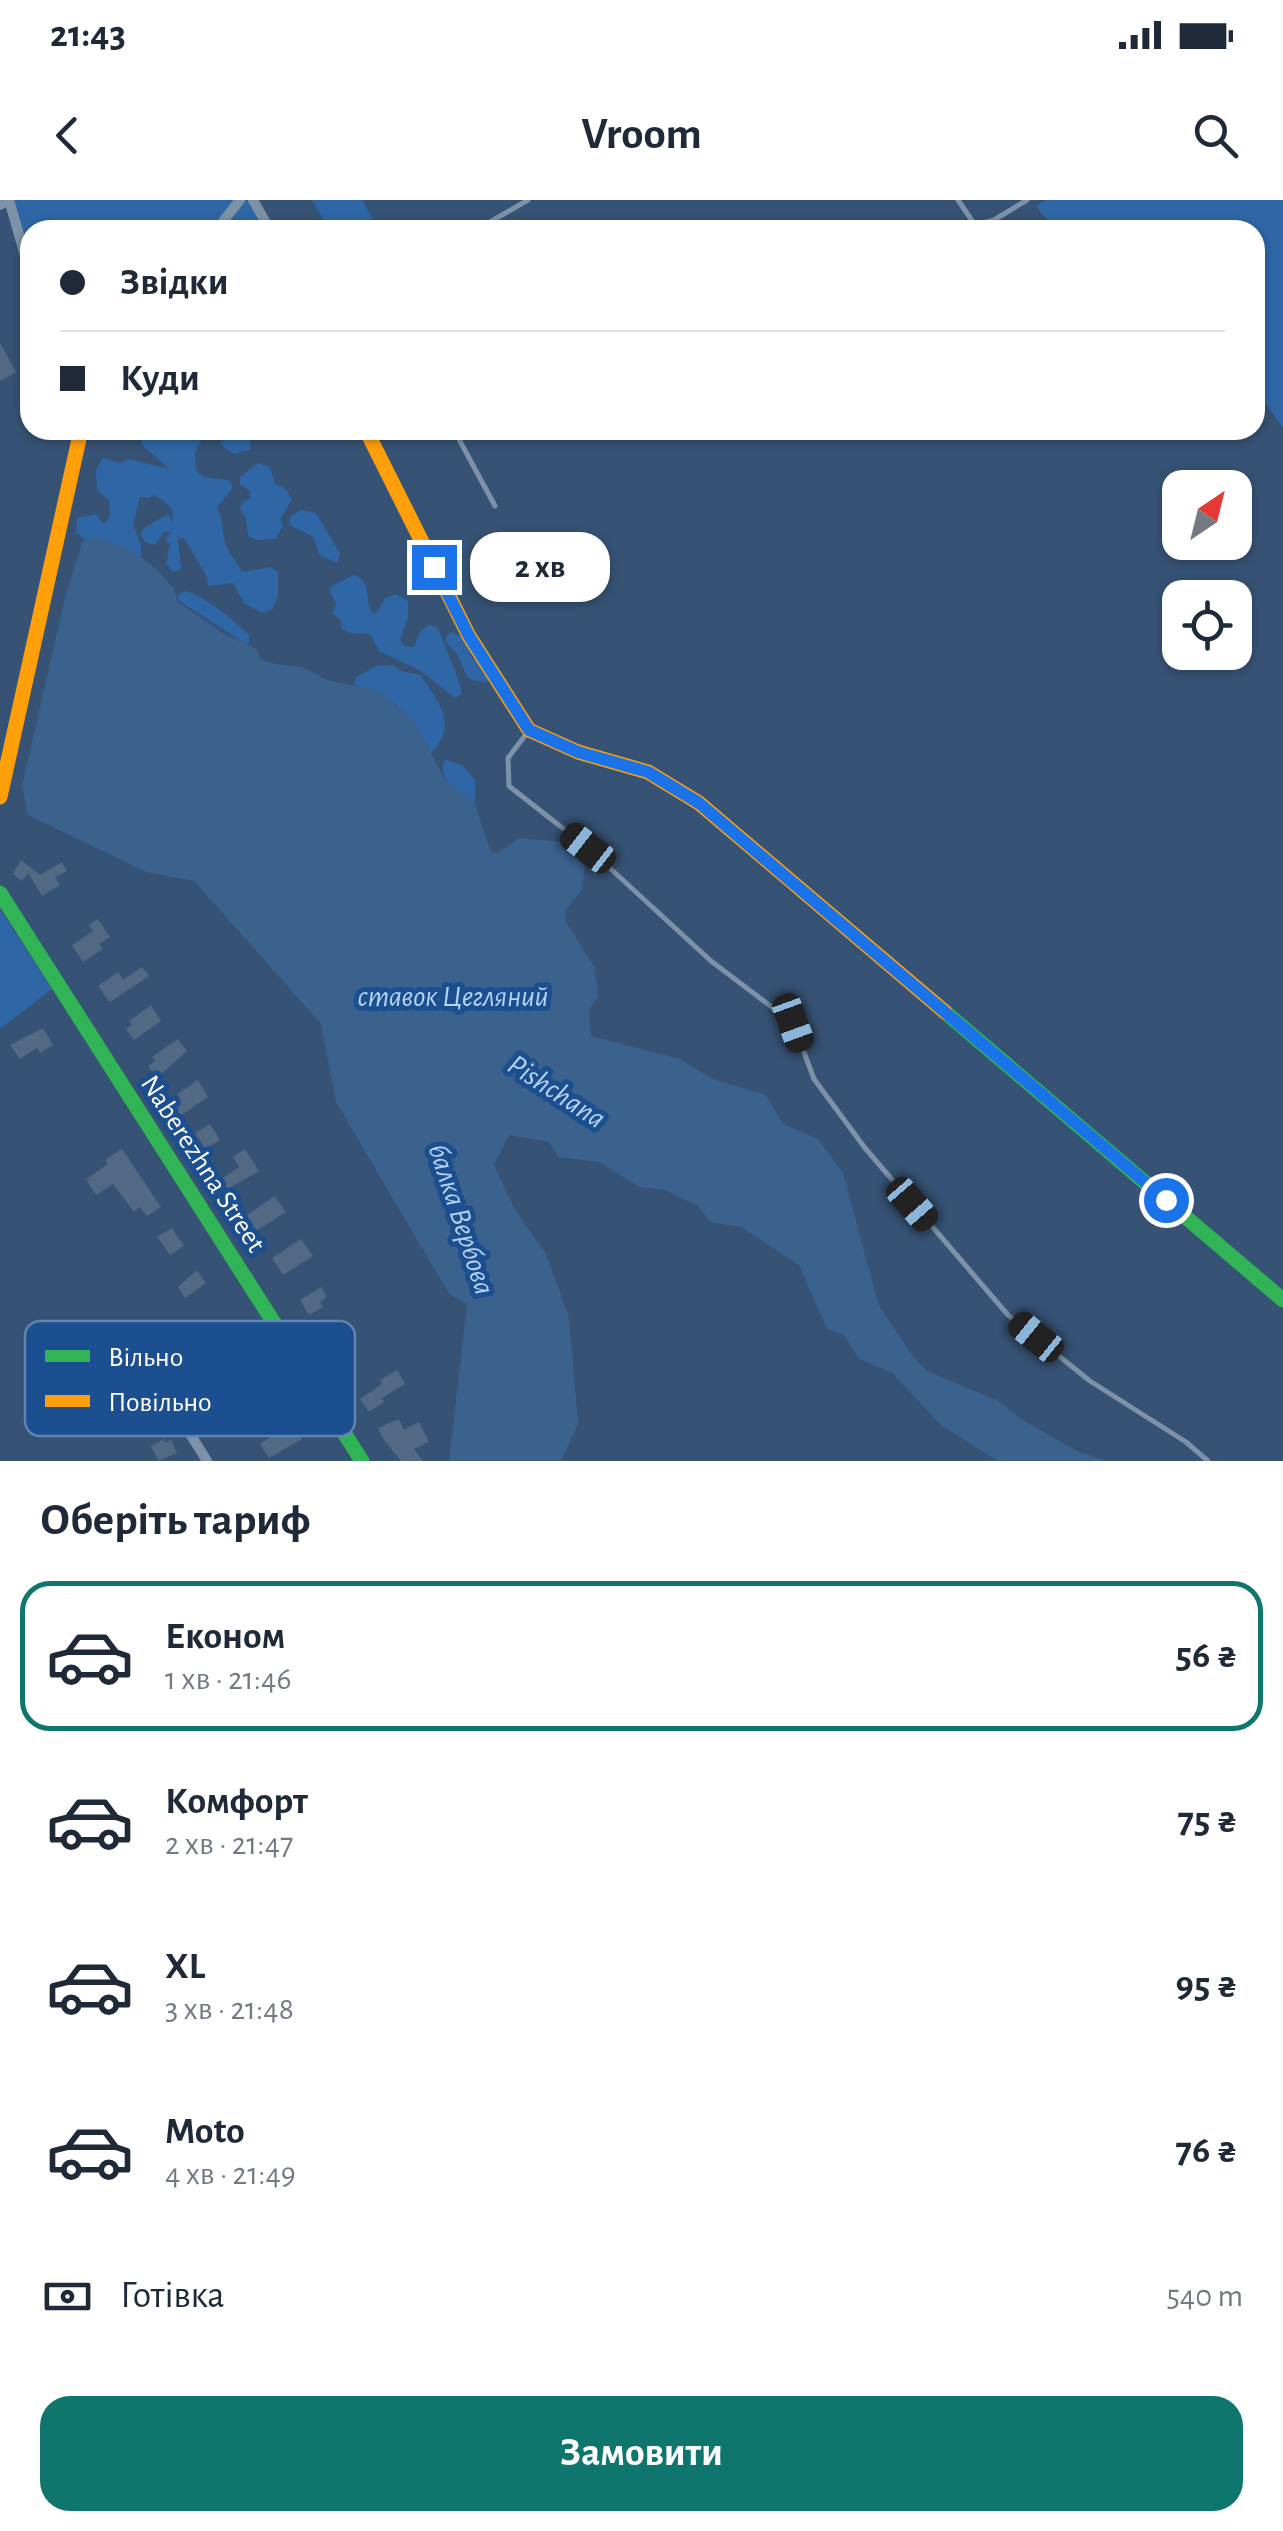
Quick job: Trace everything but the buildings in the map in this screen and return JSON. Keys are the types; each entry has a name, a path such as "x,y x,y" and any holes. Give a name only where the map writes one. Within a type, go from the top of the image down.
{"street":[{"path":"0,205 9,200 20,238"},
{"path":"224,220 240,200"},
{"path":"0,798 79,440"},
{"path":"371,440 469,636 529,730 578,752 648,772 699,803 1283,1300"},
{"name":"Naberezhna Street","path":"0,893 273,1321"},
{"path":"191,1436 207,1461"},
{"name":"Naberezhna Street","path":"346,1436 362,1461"}],"lane":[{"path":"493,220 528,200"},
{"path":"994,220 1027,200"},
{"path":"459,440 495,506"},
{"path":"529,730 508,758 509,786 588,848 710,961 793,1023 814,1079 865,1148 1008,1315 1090,1380 1186,1442 1208,1461"}],"shaded area":[{"path":"9,200 253,200 264,220 20,220 20,236"},
{"path":"312,200 362,200 374,220 323,220"},
{"path":"1046,200 1283,200 1283,428 1265,403 1265,220 1046,220 1036,206"},
{"path":"142,440 201,440 195,453 196,470 204,477 229,480 233,488 217,507 231,555 242,572 271,567 278,572 278,595 273,609 262,613 244,603 233,583 208,586 206,575 184,538 178,539 181,569 173,572 166,564 170,544 165,539 171,532 164,532 155,545 145,542 140,534 168,514 173,522 172,508 155,495 140,497 133,525 141,544 141,557 176,591 82,543 85,539 76,533 77,518 96,514 103,524 110,517 109,500 97,490 96,470 103,458 121,463 129,459 169,469 142,445"},
{"path":"221,440 250,440 251,449 234,454"},
{"path":"258,463 270,467 275,484 285,488 292,499 281,518 283,526 276,539 256,540 248,536 246,518 240,509 250,498 250,491 240,484 240,477"},
{"path":"301,510 316,513 340,554 337,563 319,555 314,537 289,525 290,517"},
{"path":"354,575 365,585 370,610 376,614 385,598 396,594 408,601 408,617 400,640 404,646 414,647 428,625 437,628 462,694 455,698 419,670 379,651 370,634 342,629 341,620 332,614 336,603 331,586"},
{"path":"186,591 228,616 249,635 249,642 246,644 178,600 177,595"},
{"path":"451,632 468,640 472,658 489,675 487,683 469,679 446,641"},
{"path":"394,665 401,671 421,675 443,714 444,733 431,753 401,710 381,695 354,685 356,677 377,666"},
{"path":"445,759 463,766 475,780 475,804 447,779"},
{"path":"0,909 52,989 0,1029"}],"water":[{"name":"ставок Цегляний","path":"95,537 118,544 145,560 167,580 177,601 223,633 257,649 260,659 303,667 327,680 379,691 414,722 445,779 475,804 490,850 496,854 519,838 572,843 581,850 582,890 566,910 565,920 595,968 598,996 589,1010 591,1036 680,1059 713,1079 766,1095 783,1124 818,1139 843,1173 879,1306 915,1359 927,1371 999,1401 1021,1419 1077,1451 1107,1461 998,1461 942,1426 892,1373 859,1359 844,1335 827,1329 799,1265 741,1227 710,1222 698,1206 665,1190 639,1187 600,1162 558,1157 549,1142 509,1135 494,1165 514,1208 546,1254 569,1317 578,1424 561,1461 449,1461 467,1304 449,1294 336,1102 321,1024 194,881 146,872 28,815 22,786 65,598 82,543"}],"traffic: fast":[{"path":"0,893 273,1321"},
{"path":"945,1012 1283,1300"},
{"path":"346,1436 362,1461"}],"traffic: slow":[{"path":"0,797 79,440"},
{"path":"371,440 469,636 529,730 578,752 648,772 699,803 945,1012"}],"route":[{"path":"434,567 469,636 529,730 578,752 648,772 699,803 1166,1200"}],"water label":[{"name":"Pishchana","path":"557,1091"},
{"name":"балка Вербова","path":"462,1219"}]}
